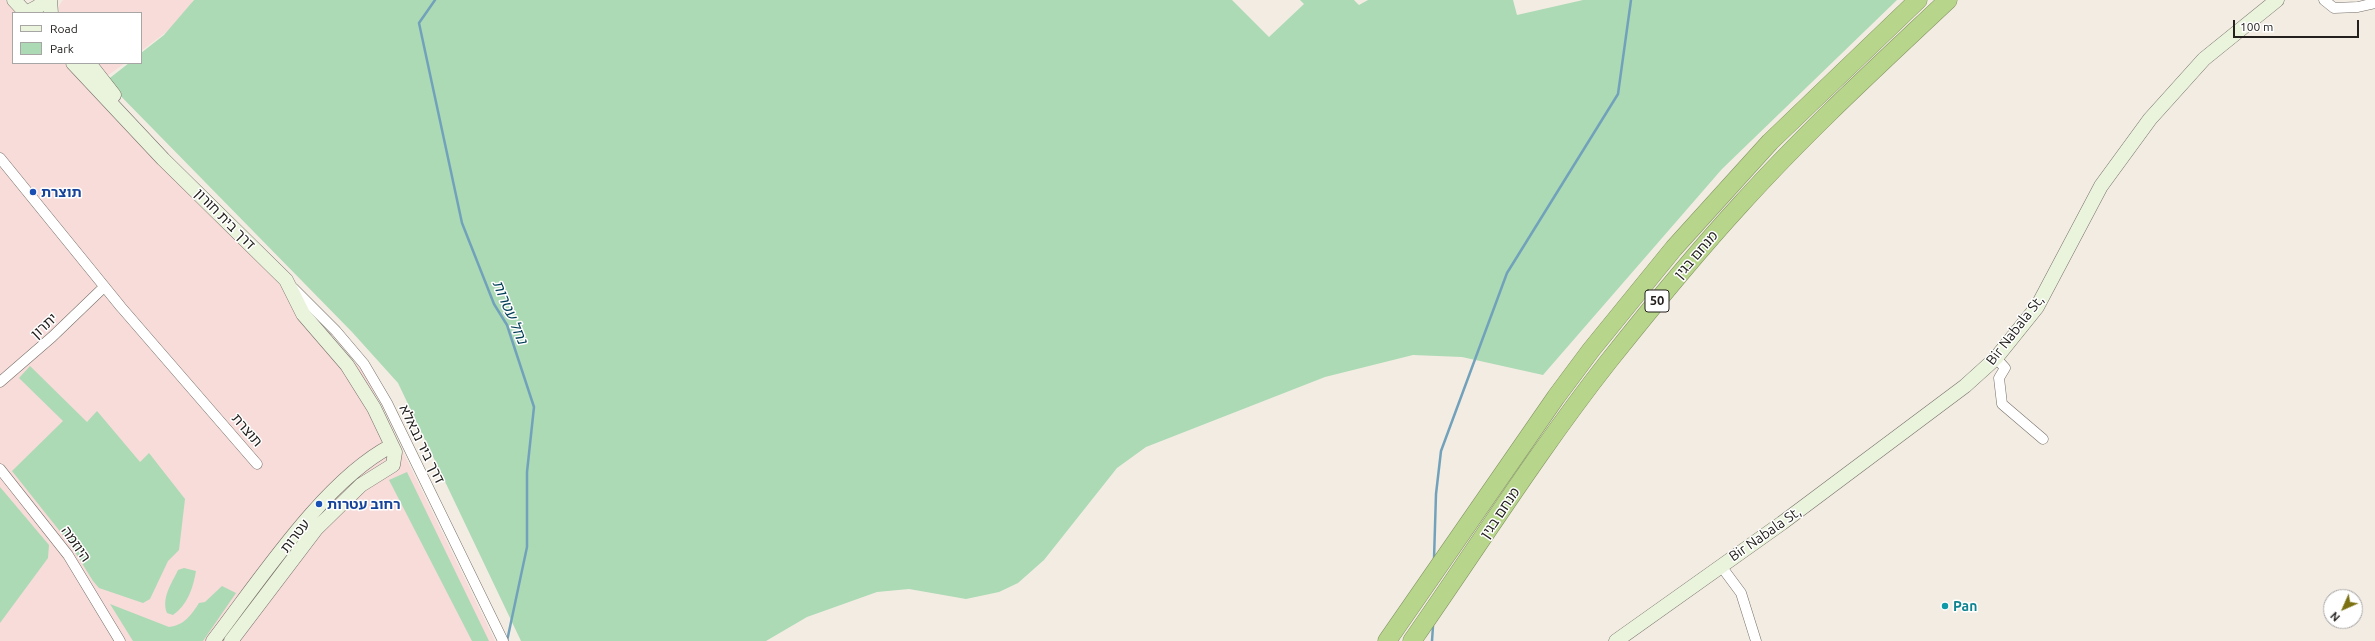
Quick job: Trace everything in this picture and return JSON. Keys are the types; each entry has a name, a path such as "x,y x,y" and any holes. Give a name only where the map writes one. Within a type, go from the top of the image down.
{"highway":[{"name":"מנחם בגין","path":"1387,641 1556,397 1591,350 1674,248 1770,142 1918,0"},
{"name":"מנחם בגין","path":"1412,641 1530,470 1607,364 1652,308 1741,204 1792,150 1948,0"}],"street":[{"path":"14,0 25,12"},
{"name":"Bir Nabala St,","path":"1616,641 1782,523 1965,386 1996,358 2037,307 2101,186 2150,119 2204,59 2277,0"},
{"path":"2324,0 2334,8 2358,7 2375,3"},
{"path":"28,12 42,5"},
{"name":"דרך בית חורון","path":"74,64 164,158 286,280"},
{"name":"דרך בית חורון","path":"90,64 164,158"},
{"name":"תוצרת","path":"0,158 104,287 257,464"},
{"name":"עטרות","path":"231,641 316,529 361,485 393,465 395,452 374,408 347,365 303,314 286,280"},
{"name":"דרך ביר נבאלא","path":"286,280 336,331 364,364 387,403 503,641"},
{"name":"יתרון","path":"0,382 52,337 104,287"},
{"path":"1996,358 2005,368 2000,378 2002,404 2043,439"},
{"name":"עטרות","path":"213,641 306,520 376,454 391,446"},
{"name":"היוזמה","path":"0,469 68,555 120,641"},
{"path":"1721,566 1741,593 1756,641"}],"shaded area":[{"path":"0,0 5,0 17,12 12,12 12,64 67,64 364,372 495,641 0,641"},
{"path":"63,0 193,0 189,15 142,50 142,12 60,12 58,7"},
{"path":"97,64 124,64 107,76"}],"green space":[{"path":"194,0 1232,0 1269,37 1304,4 1300,0 1354,0 1359,5 1368,0 1513,0 1517,15 1583,0 1897,0 1722,169 1543,375 1462,357 1413,355 1325,377 1146,447 1117,468 1044,560 1018,583 999,592 966,599 909,589 877,592 807,617 766,641 521,641 398,383 352,332 106,81 128,64 142,64 142,52 164,35"},
{"path":"30,366 87,422 97,411 140,462 149,453 185,499 179,550 168,561 150,599 143,603 99,588 70,544 12,471 63,421 19,378"},
{"path":"407,472 489,641 472,641 389,480"},
{"path":"0,487 49,545 48,558 0,623"},
{"path":"184,568 196,571 195,577 186,601 173,615 167,613 165,602 166,596 178,570"},
{"path":"222,586 236,593 203,641 133,641 110,604 169,627 183,622 199,603 205,602"}],"waterway":[{"name":"נחל עטרות","path":"435,0 419,23 462,223 494,304 507,325 534,407 527,472 527,547 507,641"},
{"path":"1434,559 1436,494 1441,451 1507,273 1618,94 1631,0"},
{"path":"1432,641 1433,626"}],"place":[{"name":"תוצרת","path":"33,192"},
{"name":"רחוב עטרות","path":"319,504"},
{"name":"Pan","path":"1945,606"}]}
